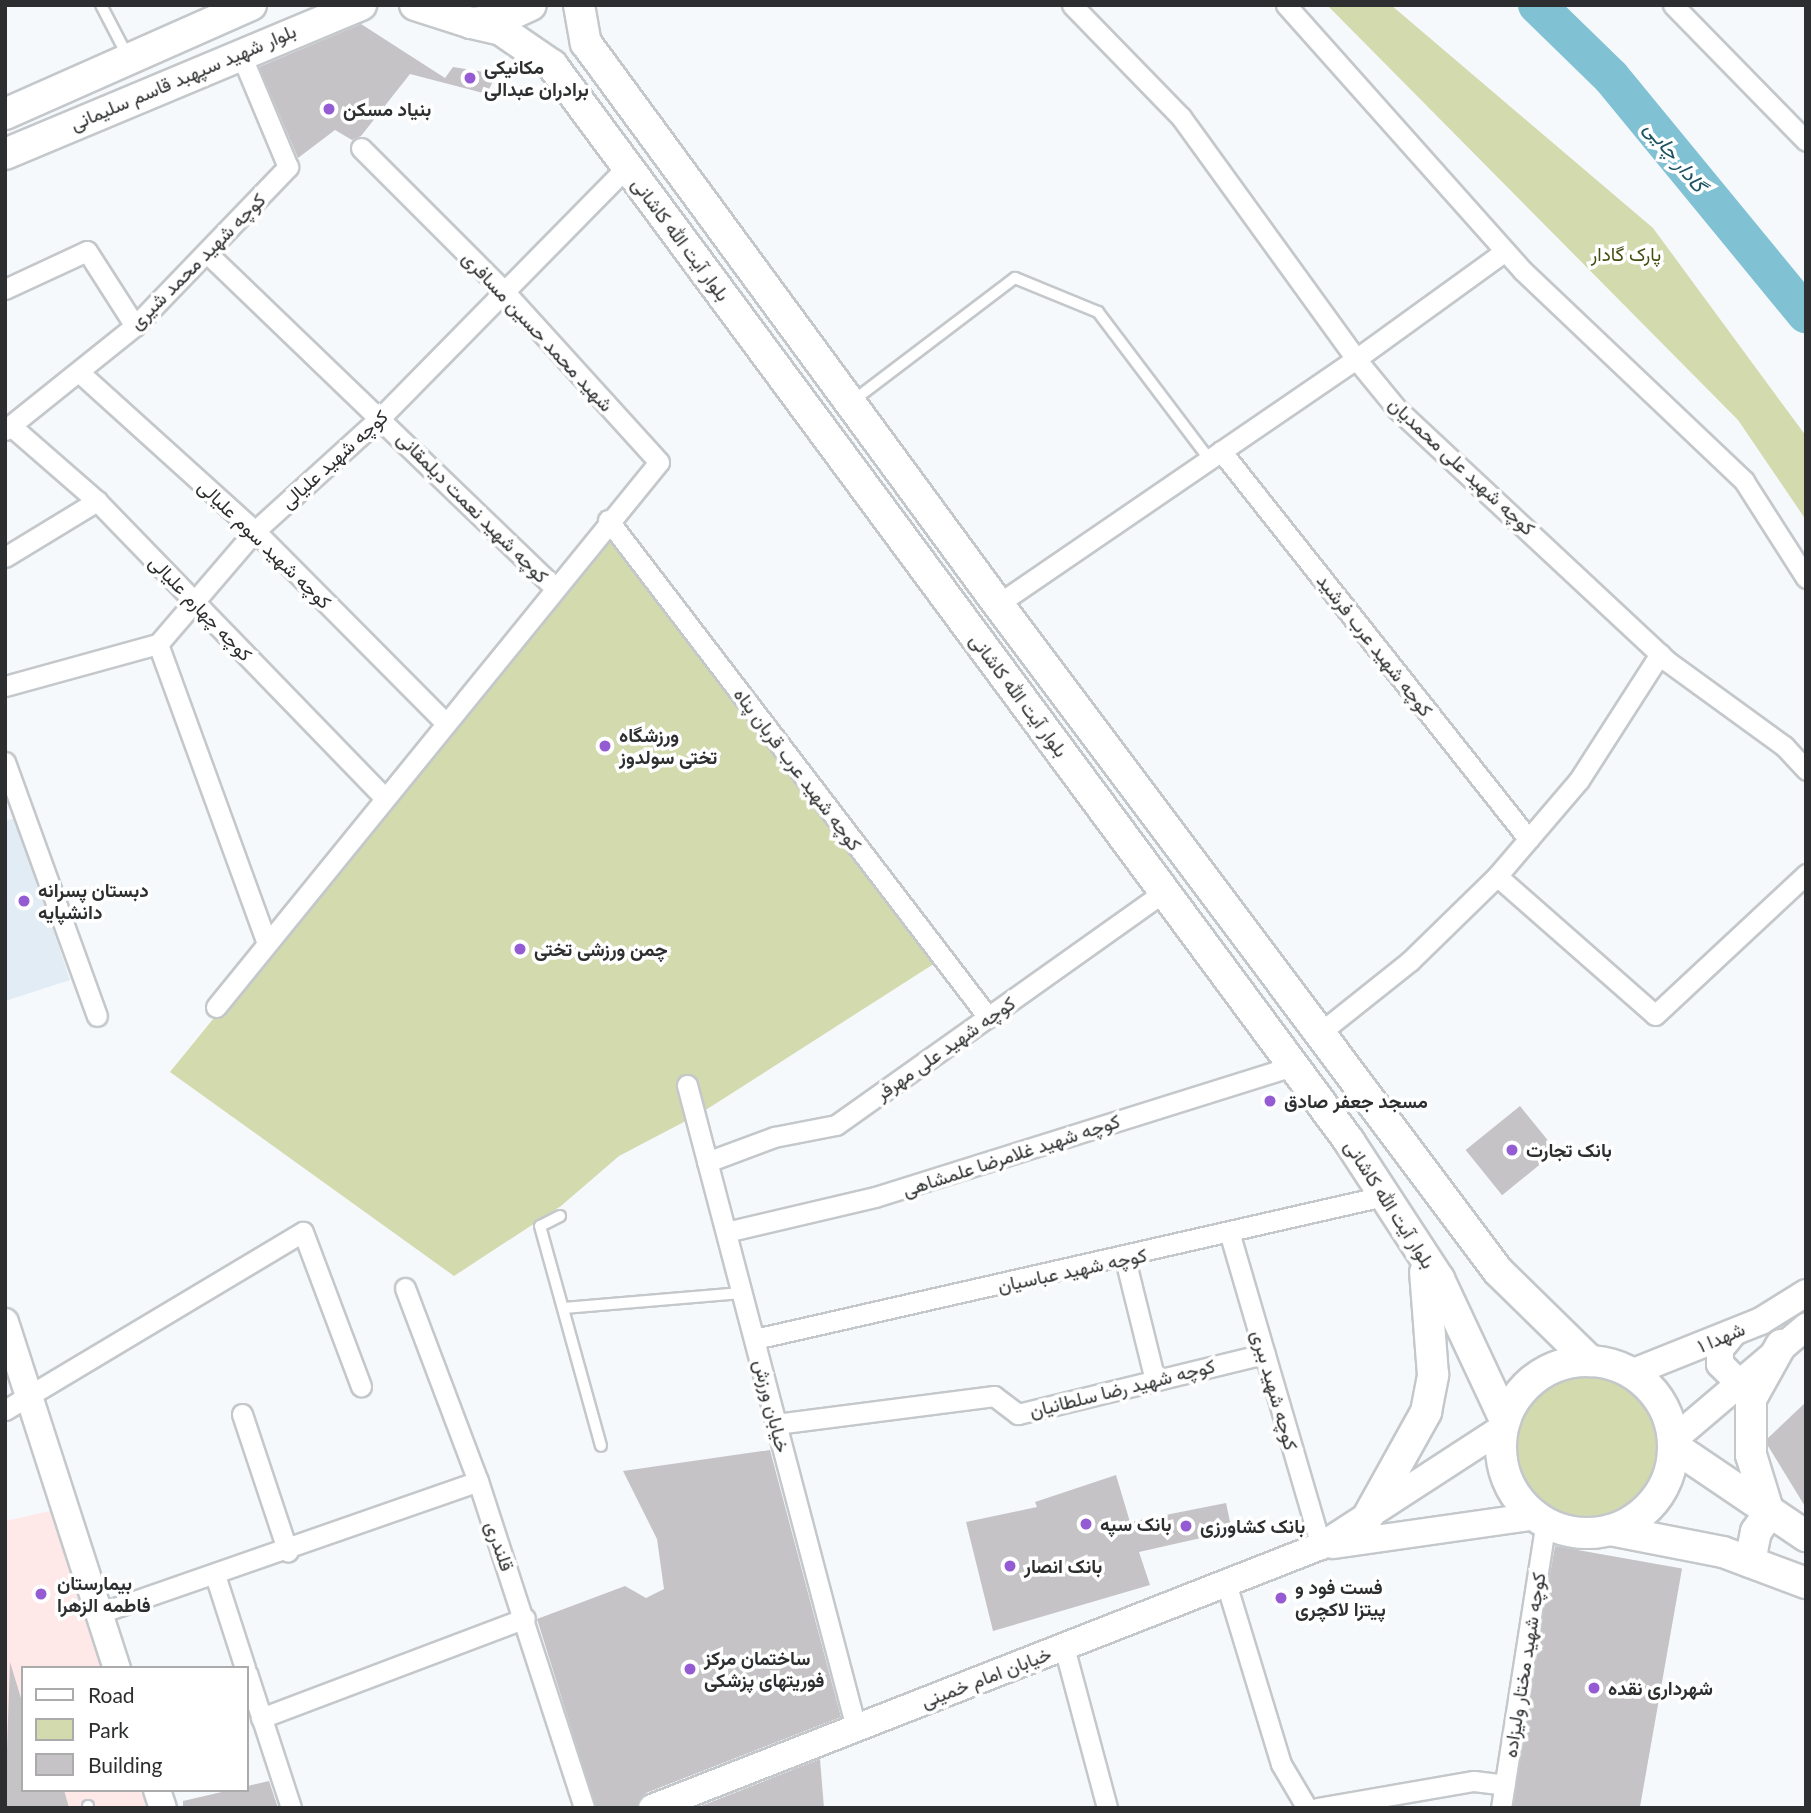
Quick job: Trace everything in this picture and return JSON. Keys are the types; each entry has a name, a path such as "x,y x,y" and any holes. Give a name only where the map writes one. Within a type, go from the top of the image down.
{"main road":[{"name":"بلوار شهید سپهبد قاسم سلیمانی","path":"5,114 251,5"},
{"path":"265,5 281,34"},
{"name":"بلوار شهید سپهبد قاسم سلیمانی","path":"5,154 281,34 361,5"},
{"name":"بلوار آیت الله کاشانی","path":"415,5 501,30 544,59 600,129 1388,1195 1422,1250 1504,1424"},
{"path":"471,23 499,20 531,5"},
{"name":"بلوار آیت الله کاشانی","path":"579,5 586,43 998,604 1515,1290 1590,1361"},
{"path":"600,129 611,116 632,116 649,127"},
{"path":"1349,1141 1384,1117"},
{"path":"1366,1520 1426,1412 1432,1339 1422,1250"},
{"name":"شهدا ۱","path":"1632,1373 1733,1333 1806,1293"},
{"path":"5,1322 116,1666"},
{"name":"شهدا ۱","path":"1673,1443 1781,1345 1806,1327"},
{"path":"1733,1333 1723,1342 1720,1364 1739,1383"},
{"path":"1769,1513 1751,1455 1751,1399 1781,1345"},
{"path":"1321,1546 1366,1520 1504,1424 1529,1384 1567,1363 1590,1361 1632,1373 1660,1401 1673,1443 1662,1489 1631,1521 1610,1530"},
{"path":"1504,1424 1504,1468 1541,1519"},
{"path":"1673,1443 1769,1513 1806,1536"},
{"path":"1750,1562 1756,1532 1769,1513"},
{"path":"1321,1546 1541,1519 1577,1532 1610,1530 1750,1562 1806,1583"},
{"name":"خیابان امام خمینی","path":"652,1808 1321,1546"}],"street":[{"name":"کوچه شهید علی محمدیان","path":"1072,5 1181,117 1356,359 1397,409 1660,654 1784,746 1806,770"},
{"path":"1286,5 1505,251 1744,481 1806,578"},
{"path":"1673,5 1806,141"},
{"name":"کوچه شهید محمد شیری","path":"8,428 80,373 135,326 209,255 288,167 240,52"},
{"name":"شهید محمد حسین مسافری","path":"361,148 506,293 659,462 608,520"},
{"name":"کوچه شهید علیالی","path":"158,644 255,531 382,416 506,293 627,167"},
{"path":"5,289 86,251 135,326"},
{"path":"998,604 1356,359 1505,251"},
{"name":"کوچه شهید نعمت دیلمقانی","path":"209,255 382,416 554,587"},
{"name":"کوچه شهید سوم علیالی","path":"80,373 255,531 445,722"},
{"name":"کوچه چهارم علیالی","path":"8,428 97,501 384,797"},
{"name":"کوچه شهید عرب فرشید","path":"1215,455 1528,839"},
{"path":"5,557 97,501"},
{"path":"216,1007 608,520"},
{"name":"کوچه شهید عرب قربان پناه","path":"608,520 988,1017"},
{"path":"5,686 158,644 267,943"},
{"path":"1321,1032 1410,961 1497,876 1579,780 1660,654"},
{"path":"5,762 97,1017"},
{"path":"1497,876 1655,1015 1806,874"},
{"name":"کوچه شهید علی مهرفر","path":"707,1161 774,1137 836,1125 1164,892"},
{"name":"کوچه شهید غلامرضا علمشاهی","path":"726,1232 875,1198 1293,1066"},
{"name":"خیابان ورزش","path":"687,1085 856,1728"},
{"name":"کوچه شهید عباسیان","path":"755,1339 1125,1259 1388,1195"},
{"path":"5,1410 30,1398 303,1233 361,1386"},
{"name":"کوچه شهید ببری","path":"1230,1235 1321,1546"},
{"path":"1125,1259 1155,1380"},
{"name":"قلندری","path":"405,1288 478,1481 525,1618 584,1808"},
{"name":"کوچه شهید رضا سلطانیان","path":"776,1424 994,1396 1018,1414 1265,1353"},
{"path":"242,1414 288,1552"},
{"path":"100,1613 288,1552 478,1481"},
{"name":"کوچه شهید مختار ولیزاده","path":"1501,1808 1541,1519"},
{"path":"215,1576 244,1666"},
{"path":"1226,1583 1281,1764 1307,1808"},
{"path":"261,1718 525,1618"},
{"path":"1064,1647 1107,1808"},
{"path":"248,1677 291,1808"},
{"path":"1317,1808 1474,1781 1505,1785"}],"lane":[{"path":"100,5 129,59"},
{"path":"851,403 1015,278 1098,312 1215,455"},
{"path":"560,1216 540,1226 601,1446"},
{"path":"563,1308 742,1293"}],"shaded area":[{"name":"دبستان پسرانه دانشپایه","path":"16,818 70,980 5,1001 5,821"},
{"name":"بیمارستان فاطمه الزهرا","path":"50,1511 100,1666 21,1666 21,1792 142,1792 147,1808 5,1808 5,1521"}],"green space":[{"name":"پارک گادار","path":"1327,5 1391,5 1653,228 1806,436 1806,520 1738,420"},
{"name":"ورزشگاه تختی سولدوز","path":"608,533 943,958 701,1113 619,1156 561,1206 454,1276 170,1072"},
{"path":"1586,1377 1613,1382 1636,1398 1652,1421 1657,1448 1652,1475 1636,1498 1613,1514 1586,1519 1559,1514 1536,1498 1520,1475 1515,1448 1520,1421 1536,1398 1559,1382"}],"building":[{"name":"بنیاد مسکن","path":"361,24 445,78 453,67 496,74 487,94 410,74 361,136 352,140 335,130 298,158 259,67"},
{"name":"بانک تجارت","path":"1520,1106 1557,1151 1502,1195 1466,1150"},
{"path":"1806,1402 1806,1508 1768,1446 1768,1438"},
{"name":"ساختمان مرکز فوریتهای پزشکی","path":"770,1450 841,1717 646,1793 636,1808 596,1808 537,1619 625,1586 646,1598 664,1589 657,1539 623,1471"},
{"path":"1116,1475 1130,1522 1226,1503 1232,1531 1139,1552 1150,1585 993,1631 966,1522 1037,1507 1035,1502"},
{"name":"شهرداری نقده","path":"1555,1546 1682,1568 1640,1808 1509,1807"},
{"path":"10,1662 21,1698 21,1792 65,1792 69,1808 5,1808"},
{"path":"820,1759 824,1808 696,1808"},
{"path":"269,1781 278,1808 183,1808 183,1801 222,1792 248,1792 248,1786"}],"waterway":[{"name":"گادار چایی","path":"1537,5 1611,77 1806,314"}],"place":[{"name":"مکانیکی برادران عبدالی","path":"470,78"},
{"name":"بنیاد مسکن","path":"329,109"},
{"name":"ورزشگاه تختی سولدوز","path":"605,746"},
{"name":"دبستان پسرانه دانشپایه","path":"24,901"},
{"name":"چمن ورزشی تختی","path":"520,949"},
{"name":"مسجد جعفر صادق","path":"1270,1101"},
{"name":"بانک تجارت","path":"1512,1150"},
{"name":"بانک سپه","path":"1086,1524"},
{"name":"بانک کشاورزی","path":"1186,1526"},
{"name":"بانک انصار","path":"1010,1566"},
{"name":"بیمارستان فاطمه الزهرا","path":"41,1594"},
{"name":"فست فود و پیتزا لاکچری","path":"1281,1598"},
{"name":"ساختمان مرکز فوریتهای پزشکی","path":"690,1669"},
{"name":"شهرداری نقده","path":"1594,1688"}]}
